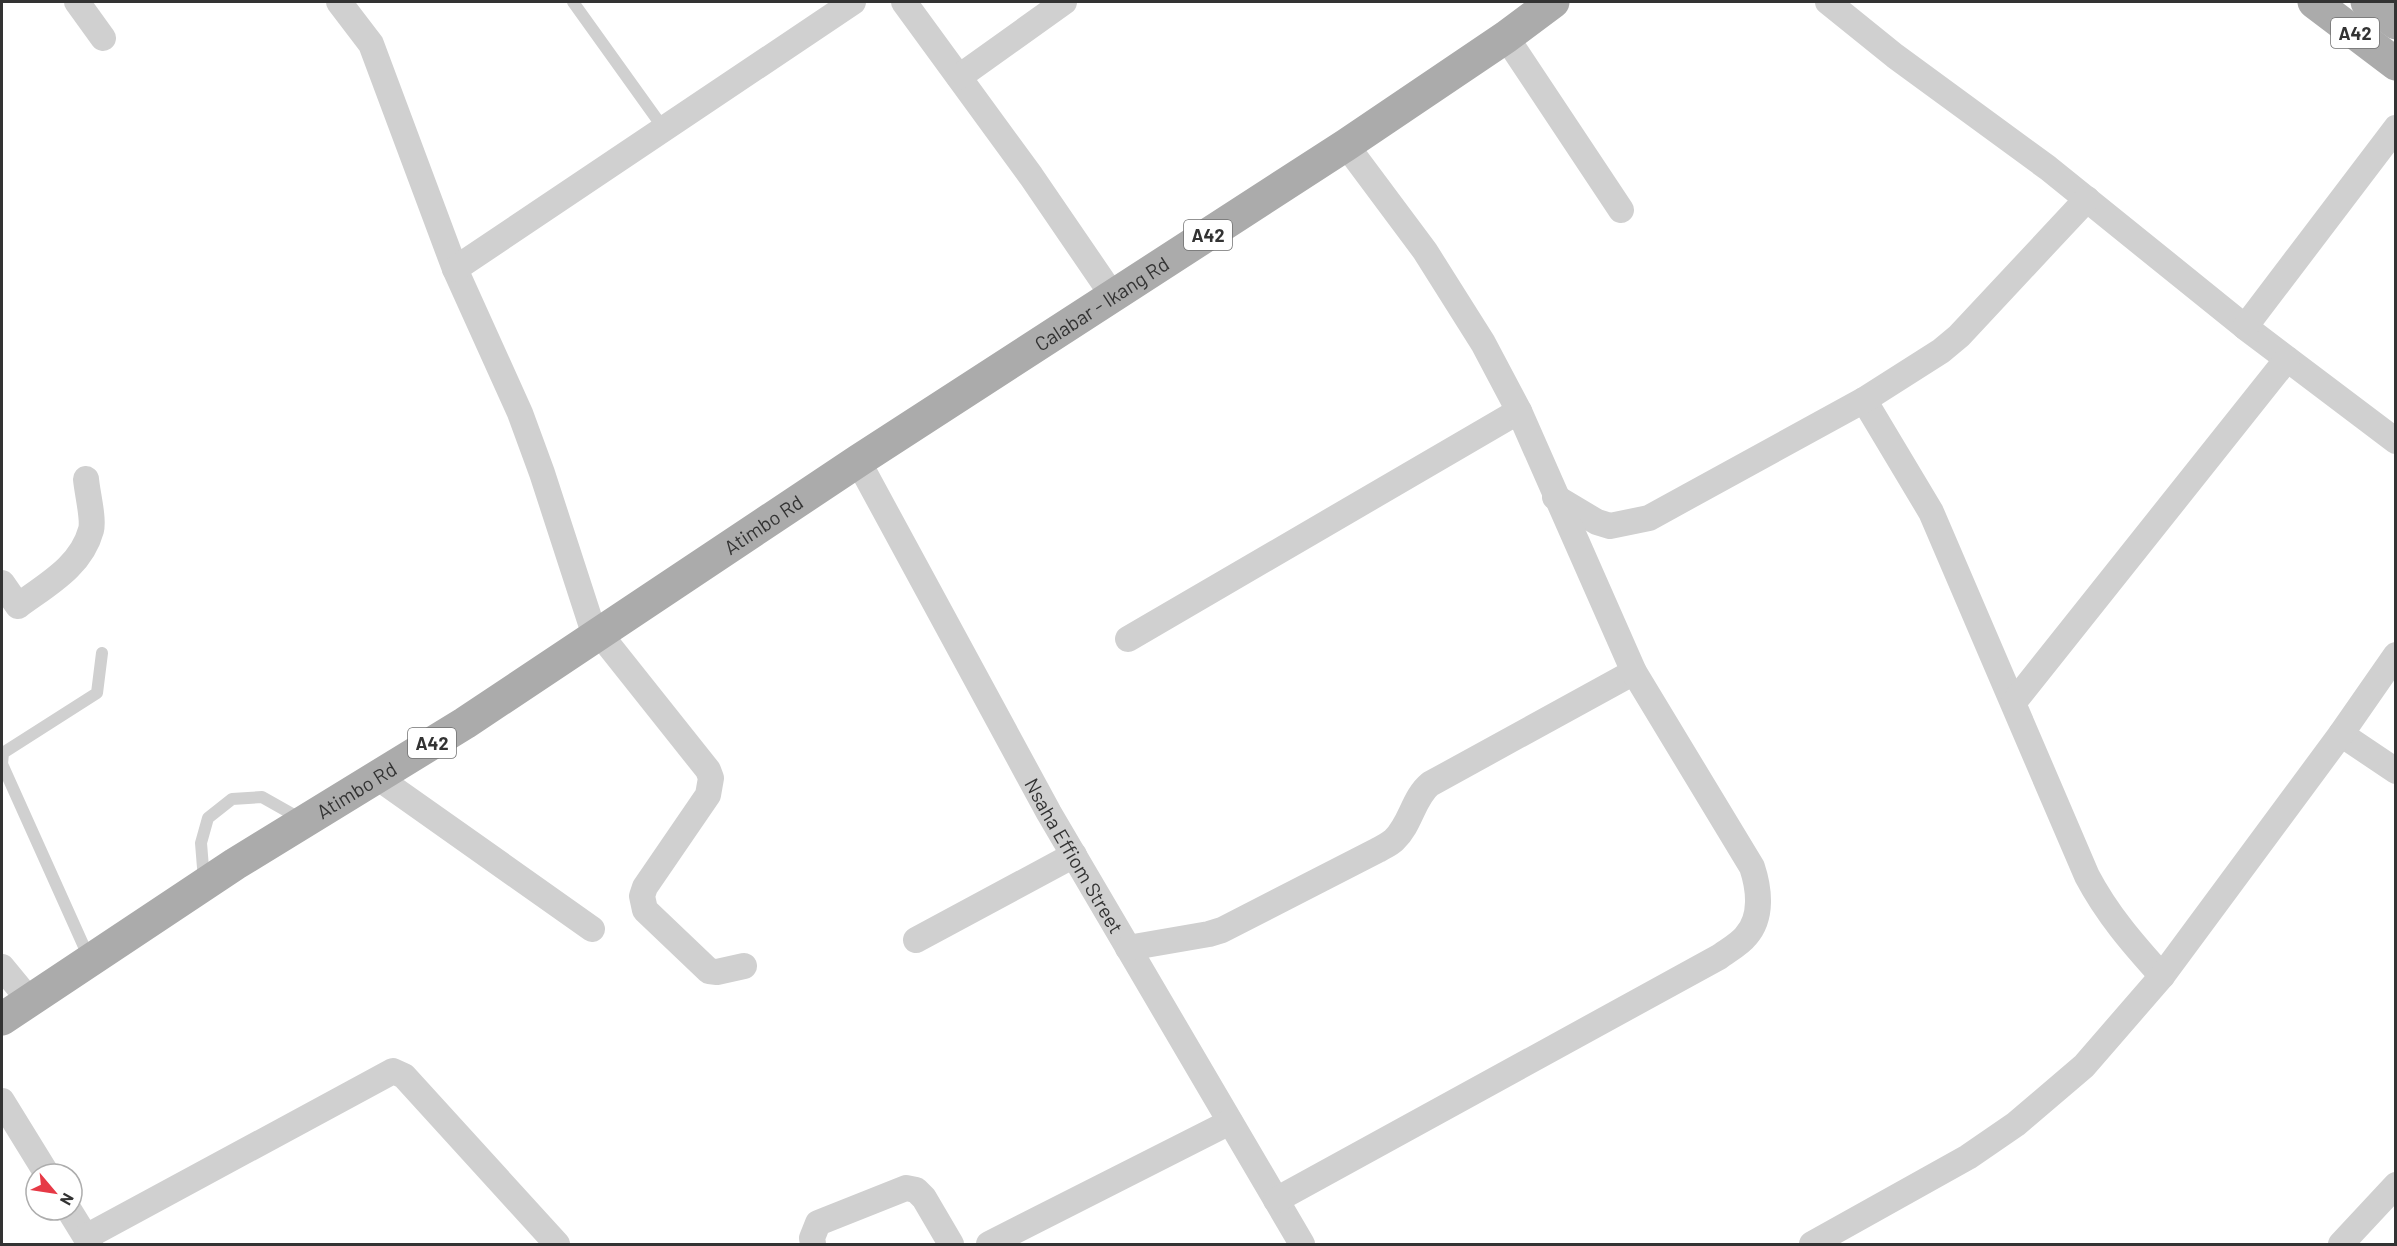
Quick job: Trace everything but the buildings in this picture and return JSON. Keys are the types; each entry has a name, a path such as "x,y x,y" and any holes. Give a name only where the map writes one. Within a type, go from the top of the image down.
{"main road":[{"name":"Calabar - Ikang Rd","path":"858,461 1346,145 1506,37 1553,2"},
{"name":"A42","path":"2314,2 2396,64"},
{"name":"A42","path":"2367,2 2396,23"},
{"name":"Atimbo Rd","path":"2,1019 204,885 465,723 858,461"}],"street":[{"path":"78,2 103,38"},
{"path":"339,2 371,44 455,269 520,413 597,635 708,770 711,778 708,795 645,887 642,896 645,910 710,971 717,972 744,966"},
{"path":"455,269 853,2"},
{"path":"904,2 1031,176 1113,296"},
{"path":"959,77 1064,2"},
{"path":"1828,2 1895,56 2048,168 2245,327 2396,441"},
{"path":"1506,37 1621,210"},
{"path":"2245,327 2396,128"},
{"path":"1276,1200 1719,957 1747,936 1757,912 1758,886 1752,867 1634,672 1519,411 1483,343 1425,251 1346,145"},
{"path":"1555,497 1597,522 1610,526 1649,518 1864,400 1941,351 1959,336 2087,199"},
{"path":"2014,702 2288,359"},
{"path":"1864,400 1931,512 2014,702 2077,856 2100,900 2119,928 2162,976"},
{"path":"1128,639 1519,411"},
{"name":"Nsaha Effiom Street","path":"858,461 1074,855 1302,1245"},
{"path":"2,583 18,606 69,568 82,550 92,529 86,479"},
{"path":"1812,1245 1968,1157 2016,1124 2084,1066 2162,976 2341,734 2396,655"},
{"path":"1128,948 1222,930 1378,850 1394,840 1423,790 1430,783 1634,672"},
{"path":"2341,734 2396,771"},
{"path":"376,777 592,929"},
{"path":"916,940 1074,855"},
{"path":"2,967 30,1001"},
{"path":"76,1222 88,1241 393,1071 404,1076 557,1245"},
{"path":"2,1101 40,1162"},
{"path":"989,1245 1230,1122"},
{"path":"2341,1245 2396,1185"},
{"path":"813,1245 812,1238 818,1223 906,1188 916,1190 924,1198 951,1245"}],"lane":[{"path":"573,2 664,129"},
{"path":"91,961 2,764 3,753 97,693 102,653"},
{"path":"204,885 201,843 208,818 232,799 262,797 305,822"}]}
